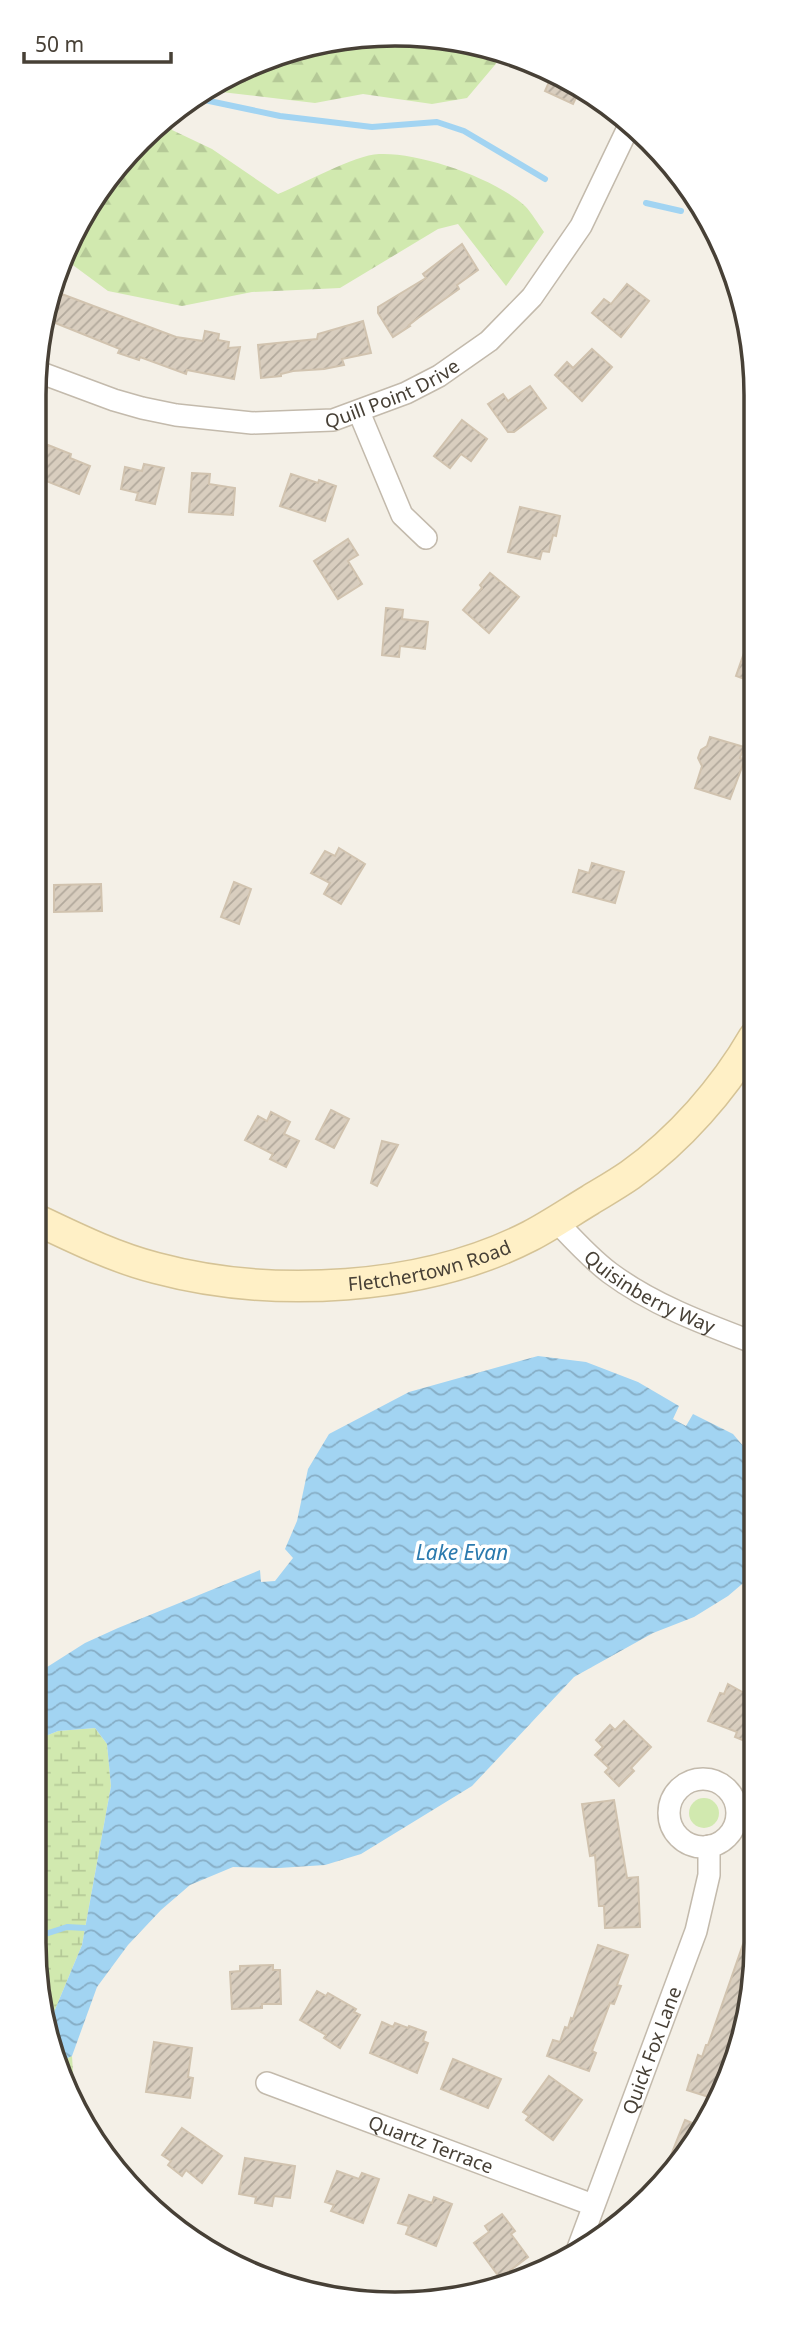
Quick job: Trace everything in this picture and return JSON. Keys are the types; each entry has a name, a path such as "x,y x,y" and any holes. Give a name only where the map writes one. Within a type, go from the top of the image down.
{"street":[{"name":"Quill Point Drive","path":"46,375 114,400 176,415 252,423 333,420 406,393 439,376 489,341 516,314 555,266 581,226 626,133"},
{"path":"359,412 402,515 426,538"},
{"name":"Fletchertown Road","path":"46,1224 105,1251 156,1268 236,1283 277,1286 351,1284 414,1275 497,1250 530,1236 631,1175 707,1103 744,1052"},
{"name":"Quisinberry Way","path":"556,1221 589,1254 627,1285 696,1320 744,1339"},
{"name":"Quick Fox Lane","path":"582,2237 696,1931 709,1875 709,1846"},
{"name":"Quartz Terrace","path":"267,2083 593,2205"}],"green space":[{"path":"349,48 440,48 498,61 467,98 432,104 363,94 315,103 220,92 282,64"},
{"path":"173,125 172,130 212,149 278,194 356,159 369,156 396,155 435,162 476,177 512,196 533,215 544,232 506,286 458,224 438,229 340,288 252,292 182,306 108,291 71,264 72,261 92,220 118,182 132,164"},
{"path":"95,1728 107,1744 111,1786 82,1945 53,2015 46,1965 46,1736 58,1731"},
{"path":"704,1798 715,1802 719,1813 715,1824 704,1828 693,1824 689,1813 693,1802"},
{"path":"72,2056 74,2080 72,2076 66,2059"}],"water":[{"name":"Lake Evan","path":"538,1356 586,1362 638,1382 679,1406 673,1419 686,1426 693,1414 733,1434 744,1447 744,1582 694,1617 653,1633 574,1677 472,1786 361,1854 325,1865 233,1867 190,1885 161,1910 128,1945 97,1987 72,2056 66,2059 53,2015 82,1945 111,1786 107,1744 95,1728 58,1731 46,1736 46,1668 85,1643 260,1570 261,1582 275,1581 293,1558 285,1549 297,1521 308,1469 329,1434 409,1392"}],"building":[{"path":"549,81 576,97 573,104 545,91"},
{"path":"462,244 478,270 457,285 459,289 393,337 378,313 378,307 426,278 423,274"},
{"path":"627,284 649,301 621,337 592,313 604,299 611,304"},
{"path":"60,294 176,337 203,341 205,331 219,334 218,340 229,342 228,348 240,347 234,379 187,370 186,374 140,357 139,360 118,353 120,349 53,322"},
{"path":"363,321 371,353 342,359 344,365 261,378 258,345 317,339 318,334"},
{"path":"592,349 612,367 582,401 555,375 567,362 573,368"},
{"path":"530,386 546,408 514,432 508,432 488,404 503,394 508,401"},
{"path":"462,420 487,439 471,461 461,454 450,468 434,456"},
{"path":"48,445 71,454 70,458 90,466 79,494 46,481"},
{"path":"144,464 164,468 155,504 136,500 138,493 121,489 125,467 142,471"},
{"path":"192,473 210,474 209,484 235,488 233,515 189,512"},
{"path":"291,474 336,486 325,521 280,506"},
{"path":"520,507 560,516 549,552 542,551 540,559 508,552"},
{"path":"348,539 358,555 348,561 362,584 338,599 314,561"},
{"path":"490,573 519,597 489,633 463,610 482,588 480,585"},
{"path":"386,608 403,610 402,619 428,622 425,649 400,646 399,657 382,655"},
{"path":"744,653 744,679 736,676"},
{"path":"710,737 744,747 740,758 744,759 744,762 730,799 695,788 702,766 698,758 701,750 707,746"},
{"path":"339,848 365,864 341,904 324,894 330,883 311,873 325,851 335,856"},
{"path":"592,863 624,872 615,903 573,892 579,870 589,873"},
{"path":"234,882 251,889 239,924 221,917"},
{"path":"101,884 102,911 54,912 54,885"},
{"path":"331,1110 349,1119 334,1148 316,1139"},
{"path":"271,1112 290,1122 284,1134 299,1141 286,1167 270,1159 273,1154 245,1140 258,1116 267,1121"},
{"path":"382,1141 398,1145 377,1186 371,1183"},
{"path":"728,1684 744,1693 744,1741 735,1737 737,1732 708,1721 720,1693 724,1694"},
{"path":"624,1721 651,1747 631,1768 634,1771 619,1786 605,1772 609,1768 595,1755 603,1747 596,1740 610,1725 615,1730"},
{"path":"614,1800 627,1878 638,1877 640,1927 605,1928 604,1906 599,1906 595,1855 590,1856 582,1804"},
{"path":"744,1941 741,1988 732,2033 708,2097 687,2090 698,2055 702,2057"},
{"path":"598,1945 628,1955 617,1985 621,1986 614,2004 610,2003 592,2051 596,2053 589,2071 547,2056 553,2040 560,2042 565,2027 568,2028 571,2018 573,2019"},
{"path":"273,1965 273,1970 280,1970 281,2004 232,2009 230,1972 240,1971 240,1966"},
{"path":"317,1991 326,1996 328,1993 356,2009 354,2012 360,2015 340,2048 324,2038 326,2035 300,2020"},
{"path":"382,2022 393,2027 395,2023 426,2032 423,2041 428,2043 417,2073 370,2053"},
{"path":"154,2042 192,2048 188,2077 193,2078 190,2098 146,2092"},
{"path":"453,2059 501,2079 488,2108 441,2089"},
{"path":"549,2076 582,2100 553,2140 526,2120 529,2116 523,2112"},
{"path":"685,2120 693,2123 685,2136 671,2155"},
{"path":"182,2128 222,2156 202,2183 186,2170 182,2176 168,2165 171,2161 162,2155"},
{"path":"245,2158 295,2166 290,2198 274,2196 272,2206 255,2203 256,2197 239,2194"},
{"path":"337,2171 359,2179 362,2173 379,2179 363,2223 331,2211 334,2205 325,2202"},
{"path":"409,2195 432,2203 434,2197 452,2204 436,2246 406,2234 409,2226 398,2223"},
{"path":"502,2214 515,2231 511,2234 528,2257 506,2273 498,2276 474,2243 489,2232 485,2226"}],"waterway":[{"path":"207,100 280,116 372,127 437,122 464,131 545,179"},
{"path":"646,203 681,211"},
{"path":"46,1934 67,1927 85,1928"}]}
